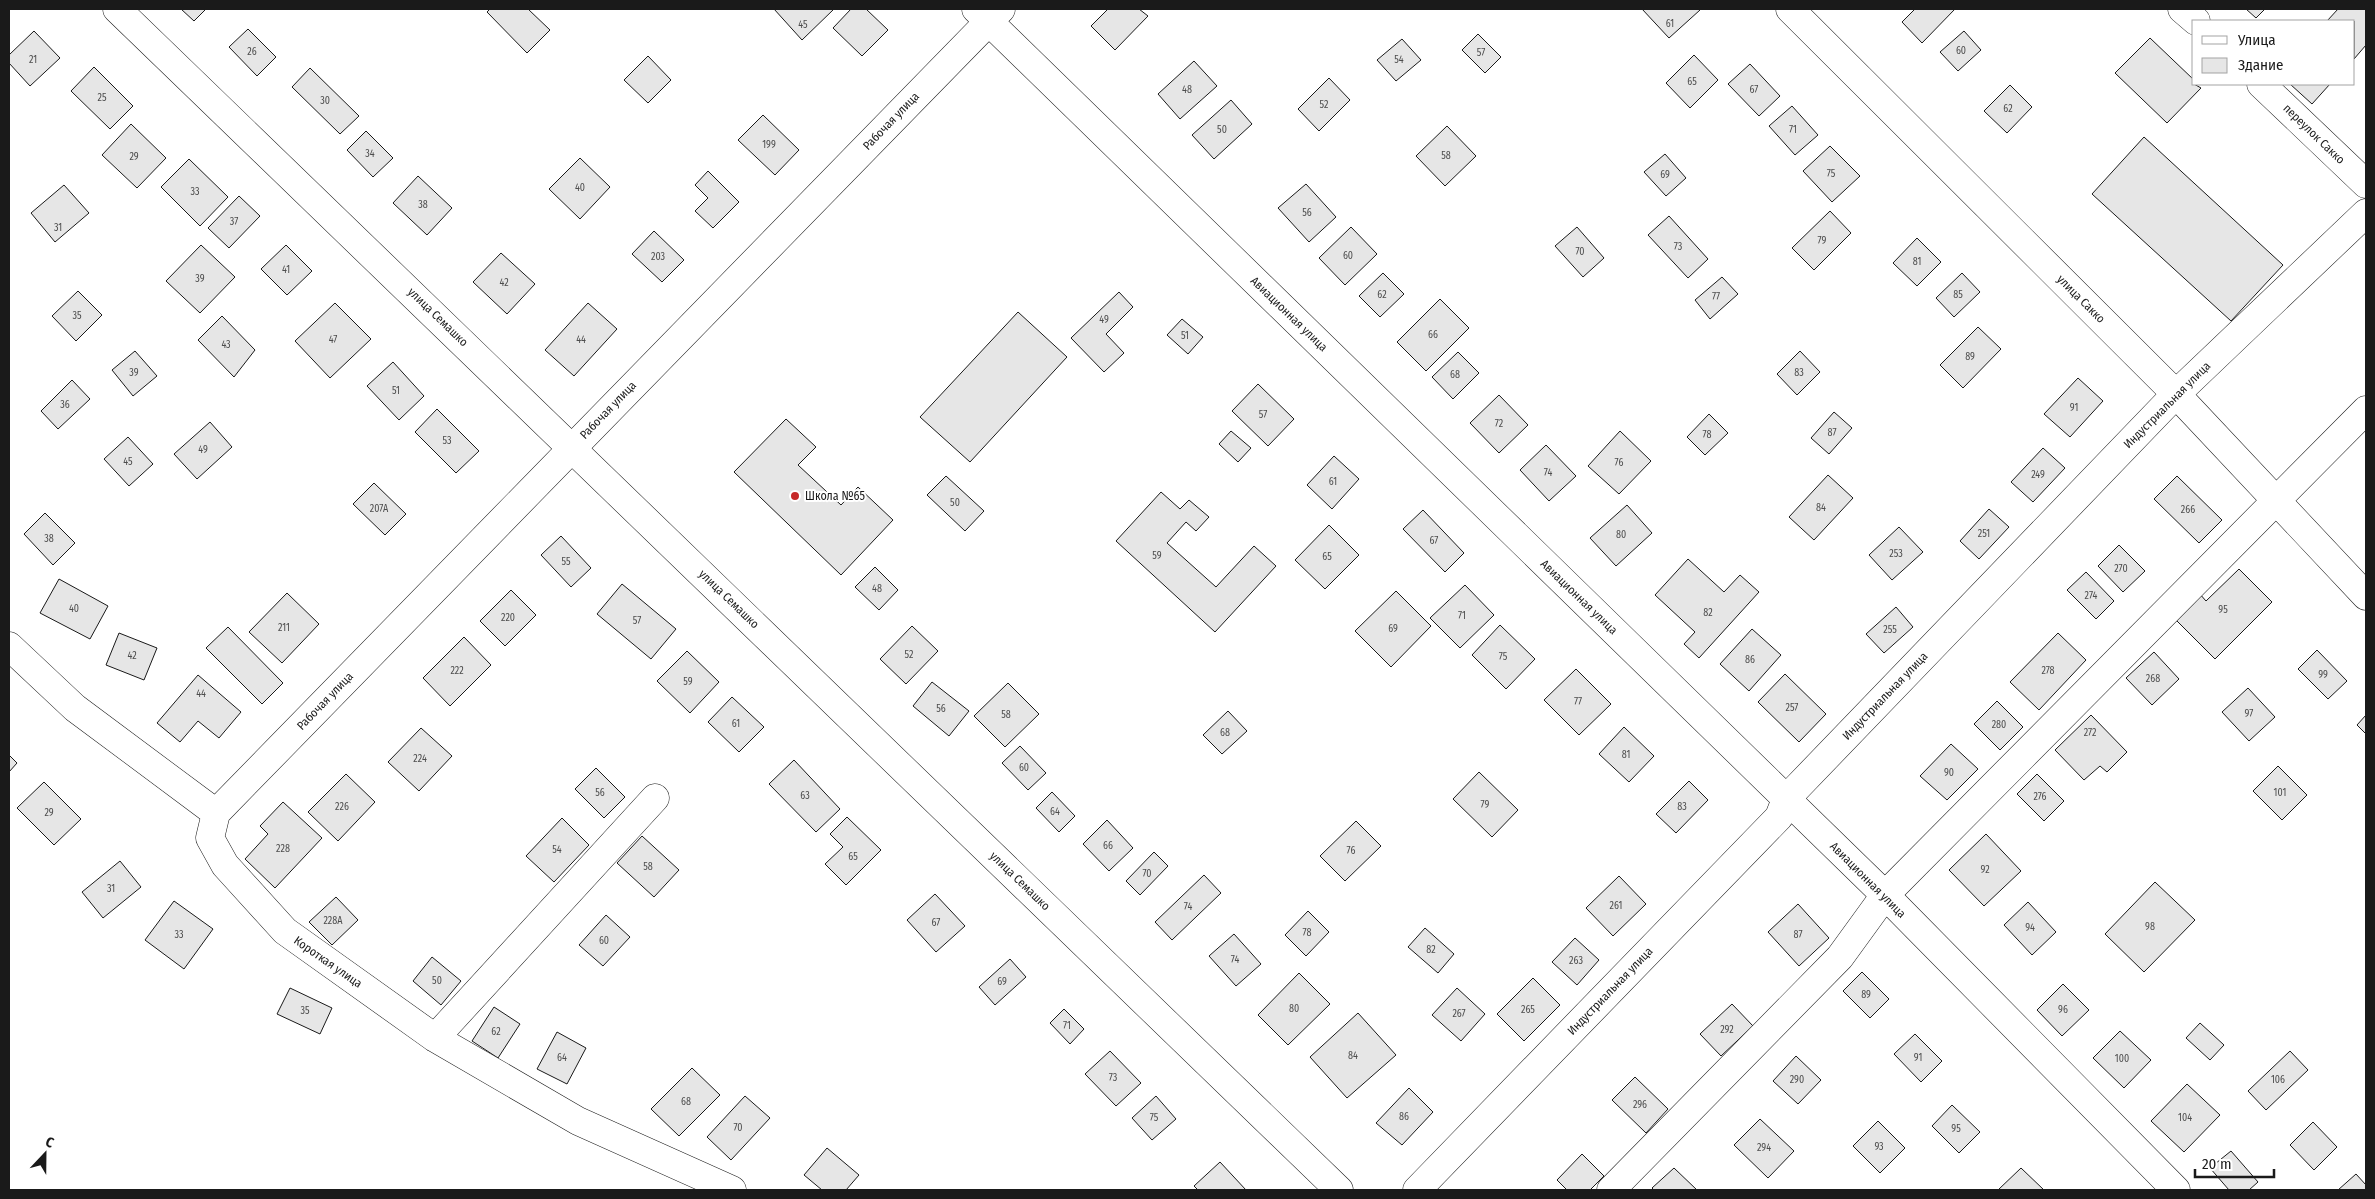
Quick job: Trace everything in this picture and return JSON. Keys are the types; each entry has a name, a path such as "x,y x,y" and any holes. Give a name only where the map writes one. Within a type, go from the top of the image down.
{"street":[{"name":"улица Семашко","path":"117,9 1339,1190"},
{"name":"улица Сакко","path":"1790,9 2176,394 2366,596"},
{"path":"2182,9 2195,20"},
{"name":"Рабочая улица","path":"216,813 572,447 989,13"},
{"name":"Авиационная улица","path":"989,13 1885,895 2176,1190"},
{"name":"переулок Сакко","path":"2262,85 2366,184"},
{"name":"Индустриальная улица","path":"1417,1190 1779,817 1786,799 2176,394 2366,214"},
{"path":"1611,1190 1840,957 1885,895 2366,410"},
{"path":"9,646 75,708 216,813"},
{"path":"435,1038 655,798"},
{"name":"Короткая улица","path":"216,813 210,838 225,865 284,931 435,1038 578,1121 732,1190"}],"building":[{"path":"181,9 206,9 194,21"},
{"path":"490,9 528,9 550,30 527,53 487,12"},
{"path":"774,9 834,9 802,40"},
{"path":"851,9 866,9 888,30 862,56 833,28"},
{"path":"1108,9 1139,9 1148,16 1115,50 1091,26"},
{"path":"1642,9 1698,9 1700,10 1669,38"},
{"path":"1915,9 1955,9 1922,43 1902,22"},
{"path":"2246,9 2265,9 2256,18"},
{"path":"2338,9 2366,9 2366,45 2355,58 2355,20 2328,20"},
{"path":"248,29 276,57 257,76 229,47"},
{"path":"34,31 60,58 30,86 9,63 9,55"},
{"path":"1964,31 1981,50 1958,71 1940,52"},
{"path":"1478,34 1501,57 1485,73 1462,50"},
{"path":"2150,38 2192,78 2192,85 2201,88 2167,123 2115,73"},
{"path":"1402,39 1421,60 1396,81 1377,60"},
{"path":"1694,55 1718,80 1690,108 1666,83"},
{"path":"648,56 671,80 648,103 624,80"},
{"path":"1194,61 1217,86 1180,119 1158,94"},
{"path":"1750,64 1780,96 1759,116 1728,84"},
{"path":"94,67 133,106 110,129 71,91"},
{"path":"310,68 359,116 340,134 292,87"},
{"path":"1329,78 1350,100 1319,131 1298,109"},
{"path":"2010,85 2032,107 2007,133 1984,111"},
{"path":"2291,85 2329,85 2312,104"},
{"path":"1231,100 1252,124 1214,159 1192,135"},
{"path":"1792,106 1818,135 1795,155 1769,126"},
{"path":"763,115 799,150 775,175 738,140"},
{"path":"131,124 166,158 137,188 102,155"},
{"path":"1447,126 1476,156 1445,186 1416,156"},
{"path":"366,131 393,158 373,177 347,150"},
{"path":"2144,137 2283,265 2231,321 2092,194"},
{"path":"1830,146 1860,176 1832,202 1803,171"},
{"path":"1665,154 1686,178 1666,196 1644,172"},
{"path":"580,158 610,187 580,219 549,189"},
{"path":"189,159 228,197 200,226 161,187"},
{"path":"708,171 739,202 713,228 695,211 708,198 695,185"},
{"path":"418,176 452,208 427,235 393,203"},
{"path":"1306,184 1336,217 1309,242 1278,208"},
{"path":"64,185 89,213 55,242 31,213"},
{"path":"239,196 260,216 229,248 208,228"},
{"path":"1830,211 1851,233 1814,270 1792,248"},
{"path":"1669,216 1708,259 1688,278 1648,235"},
{"path":"1351,227 1377,254 1345,285 1319,258"},
{"path":"1577,227 1604,258 1583,277 1555,246"},
{"path":"654,231 684,260 662,282 632,254"},
{"path":"1917,238 1941,262 1917,286 1893,263"},
{"path":"201,245 235,277 200,313 166,281"},
{"path":"286,245 312,271 287,295 261,269"},
{"path":"501,253 535,284 507,314 473,282"},
{"path":"1383,273 1404,294 1380,317 1359,296"},
{"path":"1962,273 1980,292 1954,317 1936,298"},
{"path":"1722,277 1738,294 1710,319 1695,300"},
{"path":"78,291 102,315 76,341 52,316"},
{"path":"1119,292 1133,307 1106,334 1124,353 1104,372 1071,338"},
{"path":"1440,299 1469,328 1426,371 1397,342"},
{"path":"335,303 371,339 330,378 295,341"},
{"path":"588,303 617,329 574,376 545,350"},
{"path":"1018,312 1067,357 970,462 920,417"},
{"path":"222,316 255,350 234,377 198,340"},
{"path":"1182,319 1203,337 1188,354 1167,335"},
{"path":"1978,327 2001,349 1963,388 1940,365"},
{"path":"135,351 157,376 133,396 112,370"},
{"path":"1800,351 1820,372 1797,395 1777,374"},
{"path":"1458,352 1479,373 1453,399 1432,377"},
{"path":"393,362 424,396 399,420 367,386"},
{"path":"2078,378 2103,401 2070,437 2044,414"},
{"path":"72,380 90,399 58,429 41,411"},
{"path":"1258,384 1294,419 1268,446 1232,411"},
{"path":"1499,395 1528,425 1499,453 1470,423"},
{"path":"437,409 479,451 456,473 415,432"},
{"path":"1834,412 1852,428 1829,454 1811,438"},
{"path":"1709,414 1728,433 1705,455 1687,437"},
{"name":"Школа №65","path":"786,419 816,447 798,465 841,505 858,487 893,520 841,575 734,472"},
{"path":"210,422 232,447 197,479 174,454"},
{"path":"1231,431 1251,448 1238,462 1219,444"},
{"path":"1620,431 1651,461 1619,494 1588,466"},
{"path":"128,437 153,464 129,486 104,459"},
{"path":"1546,445 1576,476 1549,501 1520,470"},
{"path":"2043,448 2065,468 2033,502 2011,482"},
{"path":"1334,456 1359,479 1332,509 1307,485"},
{"path":"1828,475 1853,498 1814,540 1789,517"},
{"path":"946,476 984,511 965,531 927,495"},
{"path":"2177,476 2222,520 2199,543 2154,499"},
{"path":"374,483 406,514 385,535 353,504"},
{"path":"1161,492 1180,509 1189,500 1209,517 1196,531 1186,522 1167,543 1216,587 1254,546 1276,566 1215,632 1116,541"},
{"path":"1627,505 1652,533 1616,566 1590,538"},
{"path":"1989,509 2009,527 1979,559 1960,541"},
{"path":"1423,510 1464,553 1445,572 1403,529"},
{"path":"45,513 75,543 53,565 24,534"},
{"path":"1329,525 1359,555 1325,589 1295,560"},
{"path":"1899,527 1923,552 1892,580 1869,555"},
{"path":"561,536 591,568 571,587 541,555"},
{"path":"2119,545 2145,571 2123,592 2098,566"},
{"path":"1688,559 1724,592 1740,575 1759,592 1699,658 1684,644 1695,632 1655,595"},
{"path":"875,567 898,590 879,610 855,587"},
{"path":"2239,569 2272,602 2215,659 2174,618 2199,593 2206,601"},
{"path":"2086,572 2114,601 2096,619 2067,590"},
{"path":"59,579 108,606 90,639 40,613"},
{"path":"622,584 676,629 651,659 597,614"},
{"path":"1465,585 1494,615 1460,648 1430,618"},
{"path":"511,590 536,615 505,646 480,621"},
{"path":"1396,591 1431,626 1391,667 1355,631"},
{"path":"287,593 319,624 282,663 249,632"},
{"path":"1896,607 1913,627 1884,653 1866,634"},
{"path":"1500,625 1535,659 1506,689 1472,655"},
{"path":"912,626 938,651 906,684 880,659"},
{"path":"228,627 283,683 262,704 206,648"},
{"path":"1752,629 1781,655 1749,691 1720,664"},
{"path":"119,633 157,648 144,680 106,665"},
{"path":"2058,633 2086,660 2039,710 2010,682"},
{"path":"464,637 491,665 450,706 423,678"},
{"path":"2317,650 2347,681 2328,699 2298,669"},
{"path":"687,651 719,682 690,713 657,681"},
{"path":"2154,652 2179,679 2152,705 2126,678"},
{"path":"1576,669 1611,704 1579,735 1544,700"},
{"path":"1785,674 1826,714 1799,742 1758,702"},
{"path":"198,675 241,712 219,738 198,721 180,742 157,723"},
{"path":"932,682 969,711 949,736 913,706"},
{"path":"1008,683 1039,714 1005,747 974,716"},
{"path":"2248,688 2275,717 2249,741 2222,712"},
{"path":"732,697 764,727 739,752 708,722"},
{"path":"1997,701 2023,727 2000,750 1974,724"},
{"path":"1228,711 1247,731 1222,754 1203,735"},
{"path":"2091,715 2127,752 2107,772 2100,766 2084,780 2055,750"},
{"path":"2366,715 2366,734 2357,725"},
{"path":"1624,727 1654,756 1629,782 1599,754"},
{"path":"421,728 452,756 419,791 388,762"},
{"path":"1951,744 1978,769 1947,800 1920,776"},
{"path":"1020,746 1046,773 1028,790 1002,763"},
{"path":"9,755 17,763 9,772"},
{"path":"794,760 840,809 816,832 769,784"},
{"path":"2278,766 2307,795 2282,820 2253,791"},
{"path":"596,768 625,797 604,818 575,789"},
{"path":"1479,772 1518,810 1492,837 1453,799"},
{"path":"346,774 375,802 338,841 308,812"},
{"path":"2037,774 2064,801 2044,821 2017,794"},
{"path":"1689,781 1708,800 1676,833 1656,814"},
{"path":"44,782 81,819 54,845 17,808"},
{"path":"1052,792 1075,816 1059,832 1036,808"},
{"path":"283,802 322,838 275,888 245,859 268,834 260,826"},
{"path":"847,817 881,850 846,885 825,864 843,847 830,834"},
{"path":"562,818 589,845 554,882 526,856"},
{"path":"1107,820 1133,848 1109,871 1083,844"},
{"path":"1356,821 1381,846 1345,881 1320,856"},
{"path":"1986,834 2021,871 1984,906 1949,870"},
{"path":"642,836 679,870 654,897 617,863"},
{"path":"1154,852 1168,866 1140,895 1126,881"},
{"path":"120,861 141,887 103,918 82,892"},
{"path":"1204,875 1221,893 1172,940 1155,922"},
{"path":"1619,876 1646,904 1613,936 1586,908"},
{"path":"2155,882 2195,920 2144,972 2105,934"},
{"path":"935,894 965,926 936,952 907,920"},
{"path":"336,897 358,920 332,945 309,922"},
{"path":"174,901 213,929 184,969 145,940"},
{"path":"2028,902 2056,932 2032,955 2004,925"},
{"path":"1798,904 1829,938 1799,966 1768,932"},
{"path":"1308,911 1329,932 1306,956 1285,935"},
{"path":"606,915 630,937 603,966 579,945"},
{"path":"1425,928 1454,954 1438,973 1408,947"},
{"path":"1234,934 1261,964 1236,986 1209,956"},
{"path":"1575,938 1599,960 1577,985 1552,962"},
{"path":"432,957 461,981 441,1005 413,981"},
{"path":"1010,959 1026,977 995,1005 979,987"},
{"path":"1862,972 1889,999 1870,1018 1843,991"},
{"path":"1299,973 1330,1004 1288,1045 1258,1015"},
{"path":"1533,978 1560,1005 1524,1041 1497,1014"},
{"path":"2063,984 2089,1010 2062,1036 2037,1010"},
{"path":"290,988 332,1008 320,1034 277,1014"},
{"path":"1457,988 1485,1014 1461,1041 1432,1015"},
{"path":"1732,1004 1753,1026 1721,1056 1700,1034"},
{"path":"494,1007 520,1024 498,1058 472,1041"},
{"path":"1064,1009 1084,1029 1070,1044 1050,1023"},
{"path":"1358,1013 1396,1055 1347,1098 1310,1057"},
{"path":"2200,1023 2224,1045 2210,1060 2186,1038"},
{"path":"2120,1031 2151,1060 2124,1088 2093,1058"},
{"path":"557,1032 586,1048 567,1084 537,1069"},
{"path":"1915,1034 1942,1061 1921,1082 1894,1054"},
{"path":"1110,1051 1141,1083 1116,1106 1085,1074"},
{"path":"2290,1051 2308,1070 2266,1110 2248,1091"},
{"path":"1796,1056 1821,1080 1798,1104 1773,1081"},
{"path":"692,1068 720,1095 679,1136 651,1109"},
{"path":"1635,1077 1668,1109 1646,1133 1612,1100"},
{"path":"2187,1084 2220,1115 2184,1152 2151,1121"},
{"path":"1409,1088 1433,1112 1402,1145 1376,1123"},
{"path":"745,1096 770,1118 731,1160 707,1137"},
{"path":"1156,1096 1176,1119 1152,1140 1132,1118"},
{"path":"1952,1105 1980,1132 1959,1153 1932,1126"},
{"path":"1760,1119 1794,1151 1768,1178 1734,1145"},
{"path":"1878,1121 1905,1148 1880,1173 1853,1146"},
{"path":"2313,1122 2337,1147 2314,1170 2290,1145"},
{"path":"827,1148 859,1175 846,1190 822,1190 804,1175"},
{"path":"2231,1151 2258,1182 2249,1190 2229,1190 2210,1168"},
{"path":"1582,1154 1604,1176 1590,1190 1567,1190 1557,1180"},
{"path":"1220,1162 1246,1190 1198,1190 1194,1186"},
{"path":"1674,1168 1697,1190 1654,1190 1652,1188"},
{"path":"2021,1168 2044,1190 1998,1190"},
{"path":"2356,1174 2366,1185 2366,1190 2338,1190"}],"place":[{"name":"Школа №65","path":"795,496"}]}
